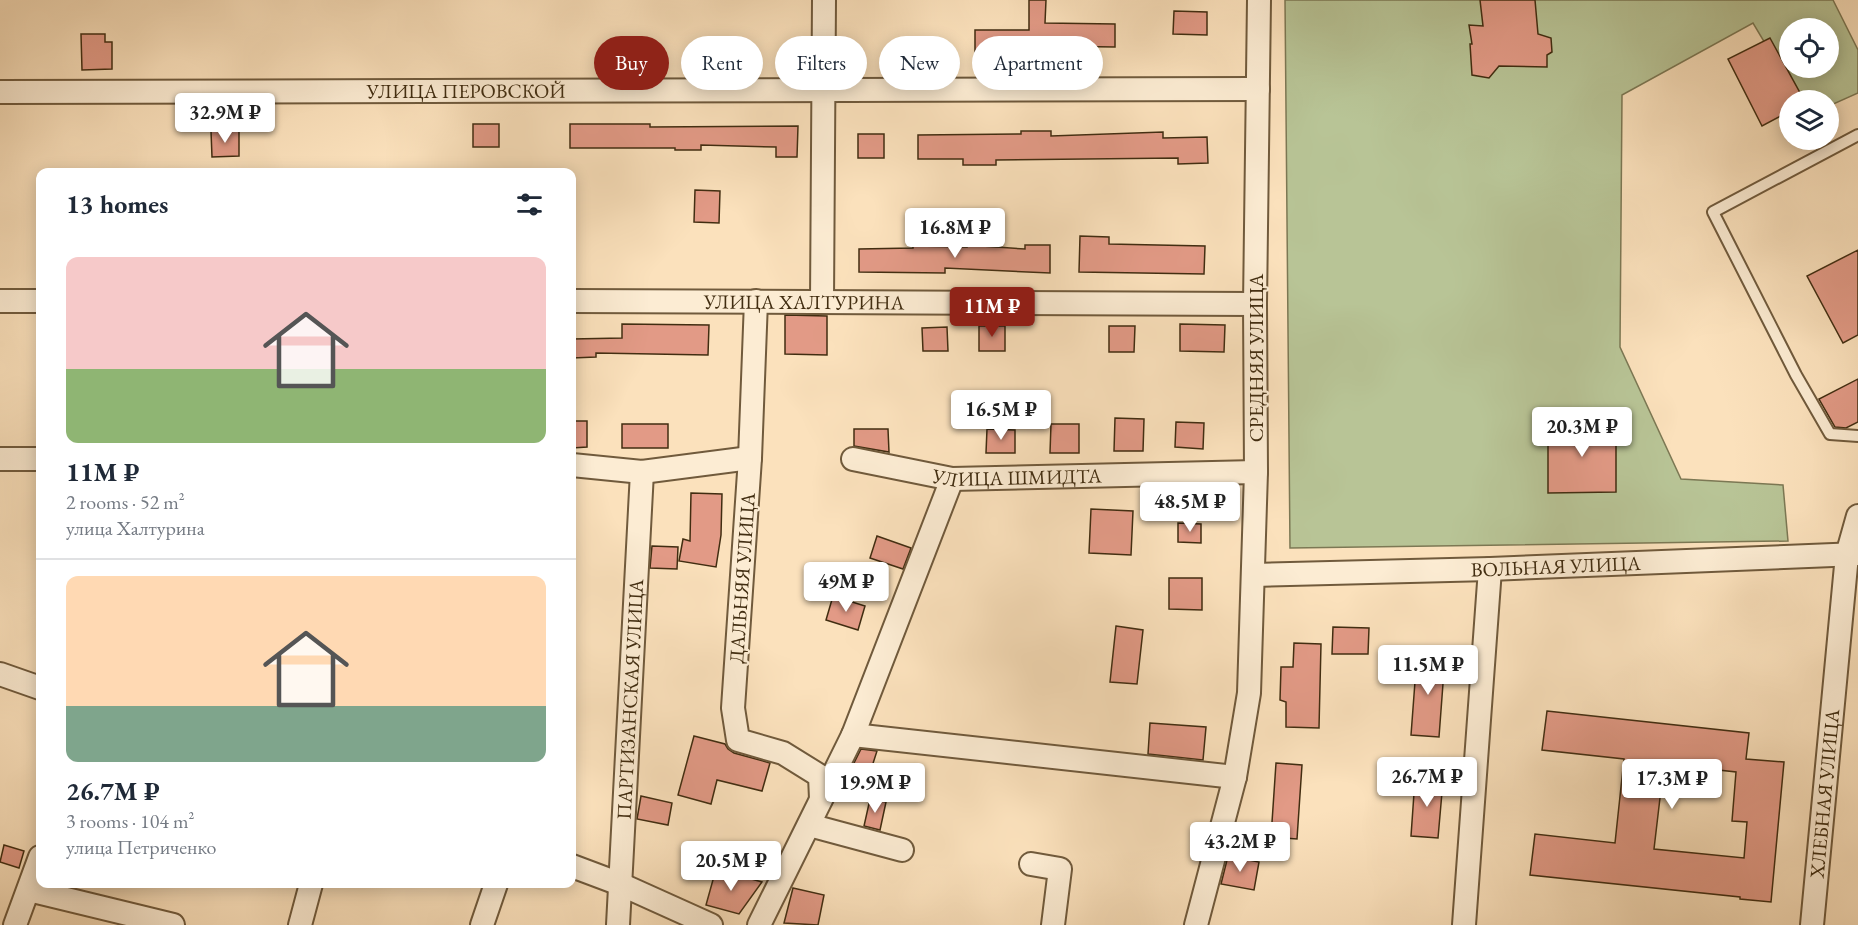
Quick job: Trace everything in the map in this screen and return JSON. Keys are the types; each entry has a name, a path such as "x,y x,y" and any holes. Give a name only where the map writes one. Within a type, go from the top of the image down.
{"street":[{"path":"823,36 824,0"},
{"name":"СРЕДНЯЯ УЛИЦА","path":"1196,925 1235,777 1249,693 1256,472 1255,304 1259,0"},
{"name":"УЛИЦА ПЕРОВСКОЙ","path":"0,92 775,89"},
{"name":"УЛИЦА ПЕРОВСКОЙ","path":"867,89 1258,89"},
{"path":"822,90 822,301"},
{"path":"0,301 36,301"},
{"name":"УЛИЦА ХАЛТУРИНА","path":"576,301 1255,304"},
{"name":"ДАЛЬНЯЯ УЛИЦА","path":"756,301 750,459 733,708 738,740 783,753 820,776 821,799"},
{"path":"0,459 36,459"},
{"path":"576,465 642,472 750,459"},
{"name":"УЛИЦА ШМИДТА","path":"853,459 952,479 1256,472"},
{"name":"ПАРТИЗАНСКАЯ УЛИЦА","path":"618,925 642,472"},
{"path":"759,925 854,735 952,479"},
{"name":"ХЛЕБНАЯ УЛИЦА","path":"1812,925 1858,516"},
{"path":"1255,539 1269,562 1296,574"},
{"name":"ВОЛЬНАЯ УЛИЦА","path":"1254,575 1490,569 1852,554"},
{"path":"1464,925 1490,569"},
{"path":"1253,602 1269,586 1296,574"},
{"path":"0,674 36,687"},
{"path":"854,735 1235,777"},
{"path":"809,825 902,850"},
{"path":"1031,864 1060,869 1053,925"},
{"path":"576,868 620,884 711,925"},
{"path":"15,925 36,869"},
{"path":"300,925 310,888"},
{"path":"482,925 495,888"},
{"path":"29,890 149,922 173,925"}],"lane":[{"path":"1858,135 1713,212 1796,375 1830,434 1858,436"}],"green space":[{"path":"1285,0 1833,0 1858,50 1858,93 1839,102 1839,90 1793,90 1786,78 1839,78 1839,18 1779,18 1779,67 1753,23 1622,95 1620,347 1681,479 1783,485 1788,541 1290,548"}],"building":[{"path":"1029,0 1046,0 1045,23 1115,24 1115,47 1103,47 1103,36 975,36 975,30 1029,30"},
{"path":"1480,0 1535,0 1538,34 1551,38 1552,52 1547,55 1547,67 1499,66 1489,78 1472,75 1470,44 1472,44 1469,25 1483,26"},
{"path":"1174,11 1207,12 1207,35 1173,34"},
{"path":"81,34 105,34 105,42 112,42 112,69 82,70"},
{"path":"1770,38 1779,54 1779,78 1792,78 1799,90 1779,90 1779,117 1762,126 1728,59"},
{"path":"473,124 499,124 499,147 473,147"},
{"path":"570,124 650,124 650,127 798,126 797,157 776,157 776,147 701,145 701,150 570,148"},
{"path":"211,131 239,131 239,156 212,157"},
{"path":"1021,131 1051,131 1051,136 1163,132 1163,138 1207,137 1208,163 1178,164 1178,158 996,160 996,165 963,165 963,159 918,159 918,135 1021,134"},
{"path":"858,134 884,134 884,158 858,158"},
{"path":"695,190 720,191 719,223 694,222"},
{"path":"1080,236 1109,237 1109,244 1205,246 1204,274 1079,272"},
{"path":"967,245 1025,249 1025,245 1050,245 1050,273 945,268 945,273 859,272 859,249 913,248 913,246 967,247"},
{"path":"1858,250 1858,335 1843,343 1807,276"},
{"path":"785,315 827,316 827,355 785,354"},
{"path":"622,324 709,325 708,355 596,353 596,357 576,358 576,339 622,338"},
{"path":"1180,324 1225,325 1224,352 1180,351"},
{"path":"979,326 1005,326 1005,351 979,351"},
{"path":"1109,326 1135,326 1134,352 1109,352"},
{"path":"947,327 948,351 923,351 922,328"},
{"path":"1858,379 1858,422 1846,428 1835,427 1819,399"},
{"path":"1115,418 1144,419 1143,451 1114,451"},
{"path":"576,421 587,421 587,447 576,448"},
{"path":"1176,422 1204,423 1203,449 1175,447"},
{"path":"622,424 668,424 668,448 622,448"},
{"path":"1051,424 1079,424 1079,453 1050,453"},
{"path":"1548,424 1616,424 1616,492 1548,493"},
{"path":"854,429 888,429 889,452 854,446"},
{"path":"987,429 1015,430 1015,453 986,453"},
{"path":"691,493 722,494 721,535 716,567 679,561 683,539 690,541"},
{"path":"1091,509 1133,511 1131,555 1089,553"},
{"path":"1178,523 1201,524 1201,543 1178,542"},
{"path":"877,536 911,548 903,569 870,558"},
{"path":"652,546 678,547 677,569 650,568"},
{"path":"1169,578 1202,578 1202,610 1169,609"},
{"path":"833,596 865,606 858,630 826,620"},
{"path":"1116,626 1143,630 1137,684 1110,682"},
{"path":"1333,627 1369,628 1368,654 1332,654"},
{"path":"1294,643 1321,644 1319,728 1286,727 1286,702 1280,700 1281,667 1293,667"},
{"path":"1417,655 1445,657 1439,737 1411,735"},
{"path":"1547,711 1749,733 1746,759 1784,762 1771,902 1530,875 1535,834 1615,843 1624,759 1542,750","holes":["1664,764 1736,772 1732,821 1747,822 1744,858 1654,849"]},
{"path":"1150,723 1206,727 1203,760 1148,754"},
{"path":"694,736 725,744 734,753 770,763 762,791 717,780 711,804 678,795"},
{"path":"861,749 877,751 868,779 849,773"},
{"path":"1276,763 1302,765 1297,839 1271,837"},
{"path":"1415,779 1443,781 1438,838 1411,836"},
{"path":"641,796 672,803 668,825 637,819"},
{"path":"870,799 886,802 880,830 864,826"},
{"path":"4,845 24,851 19,868 0,862"},
{"path":"1228,856 1259,862 1254,890 1221,884"},
{"path":"716,869 762,882 739,914 706,905"},
{"path":"793,888 824,895 818,925 784,923"}]}
